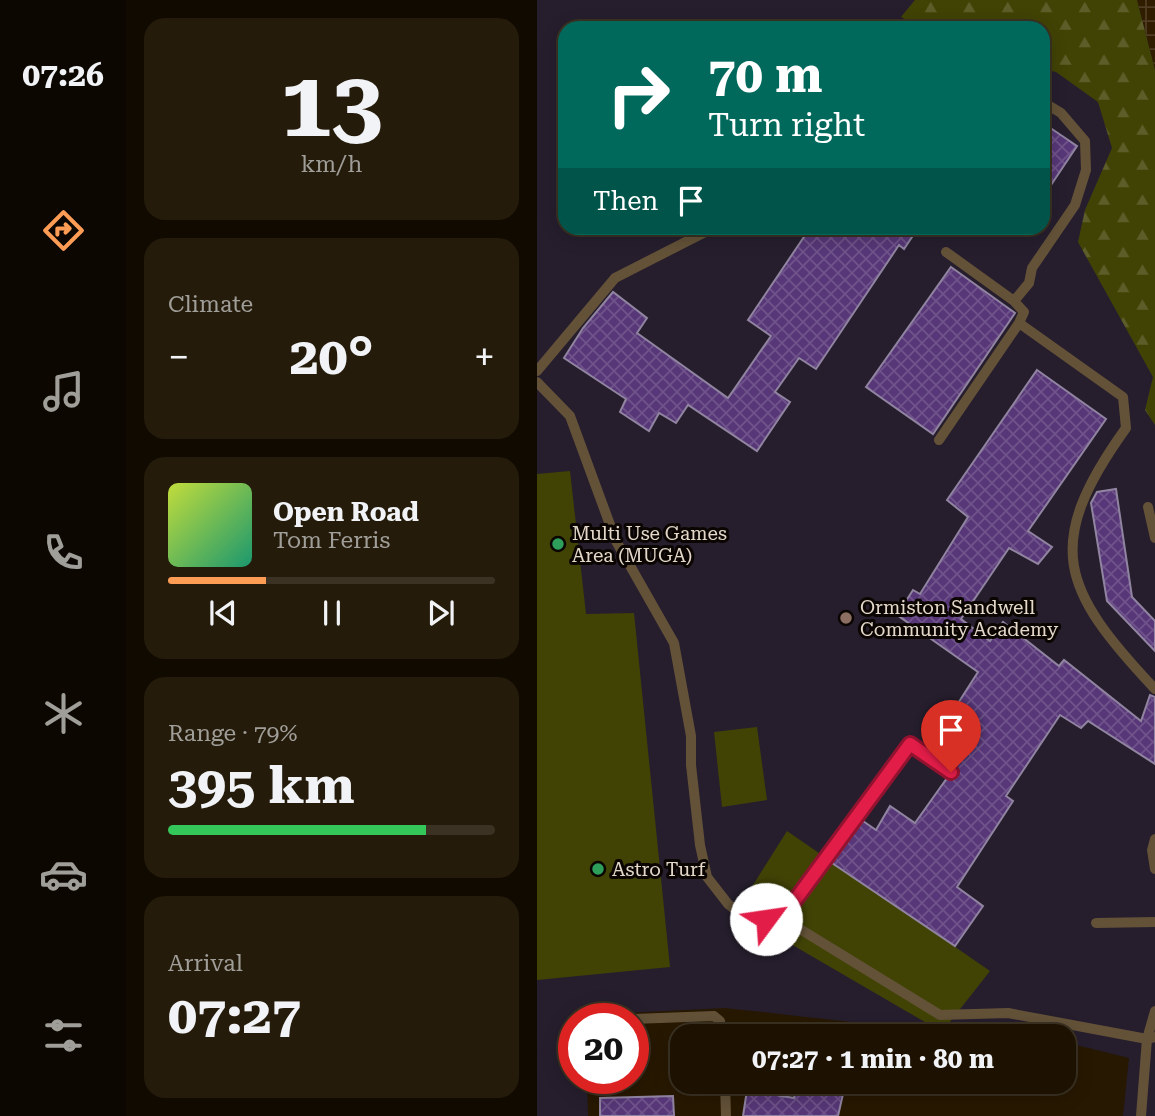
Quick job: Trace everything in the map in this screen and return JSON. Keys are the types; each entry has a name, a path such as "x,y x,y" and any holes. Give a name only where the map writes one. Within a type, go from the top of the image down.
{"lane":[{"path":"1014,301 1029,283 1032,268 1075,205 1086,170 1085,141 1061,113 1050,106"},
{"path":"537,371 615,278 699,235"},
{"path":"939,440 1024,312 1014,301 946,252"},
{"path":"1019,323 1123,397 1126,428 1102,461 1087,491 1075,522 1071,553 1075,576 1098,622 1119,650 1155,689"},
{"path":"537,382 570,416 616,541 674,643 691,736 691,765 700,845 707,877 728,904 746,918 782,918 940,1015 1008,1013 1151,1038"},
{"path":"1148,507 1155,538"},
{"path":"782,918 910,744 951,772"},
{"path":"1155,839 1152,849 1155,869"},
{"path":"1096,923 1155,922"},
{"path":"1141,1116 1155,1011"},
{"path":"649,1018 714,1016 720,1024"},
{"path":"725,1094 726,1116"}],"shaded area":[{"name":"Ormiston Sandwell Community Academy","path":"537,0 1137,0 1155,70 1155,1116 1123,1116 1129,1058 1076,1045 1076,1024 869,1024 725,1008 649,1012 649,1003 558,1003 558,1094 587,1094 588,1116 537,1116"},
{"path":"1137,0 1155,0 1155,70"}],"green space":[{"path":"915,0 1137,0 1155,70 1155,425 1145,410 1153,377 1078,242 1085,210 1112,148 1098,102 1056,72 1050,71 1050,21 908,21 901,17"},
{"name":"Astro Turf","path":"570,471 586,614 634,613 670,967 537,980 537,474"},
{"path":"757,727 767,800 722,807 714,732"},
{"path":"787,831 990,971 948,1024 928,1024 736,912"}],"building":[{"path":"1050,128 1077,146 1050,186"},
{"path":"805,235 913,235 904,249 899,245 816,369 799,358 775,392 790,402 757,451 688,405 676,423 659,413 649,431 620,412 626,399 564,358 583,328 613,292 647,318 637,333 728,398 771,336 748,320"},
{"path":"951,267 1015,313 933,434 866,387"},
{"path":"1037,370 1106,419 1028,531 1052,547 1038,564 1009,548 961,619 990,641 1003,622 1059,666 1064,660 1141,721 1150,695 1155,697 1155,764 1088,721 1081,728 1060,715 1006,796 1013,801 957,887 983,906 955,946 832,863 863,821 876,830 890,806 915,823 947,778 954,779 958,776 956,765 930,747 978,672 897,615 913,590 920,594 968,517 947,500"},
{"path":"1116,489 1132,597 1155,621 1155,651 1107,601 1091,503 1097,492"},
{"path":"746,1094 794,1098 795,1094 843,1094 838,1116 743,1116"},
{"path":"673,1096 674,1116 600,1116 600,1098"}],"place":[{"name":"Multi Use Games Area (MUGA)","path":"558,544"},
{"name":"Ormiston Sandwell Community Academy","path":"846,618"},
{"name":"Astro Turf","path":"598,869"}],"route":[{"path":"766,919 782,918 910,744 951,772"}]}
